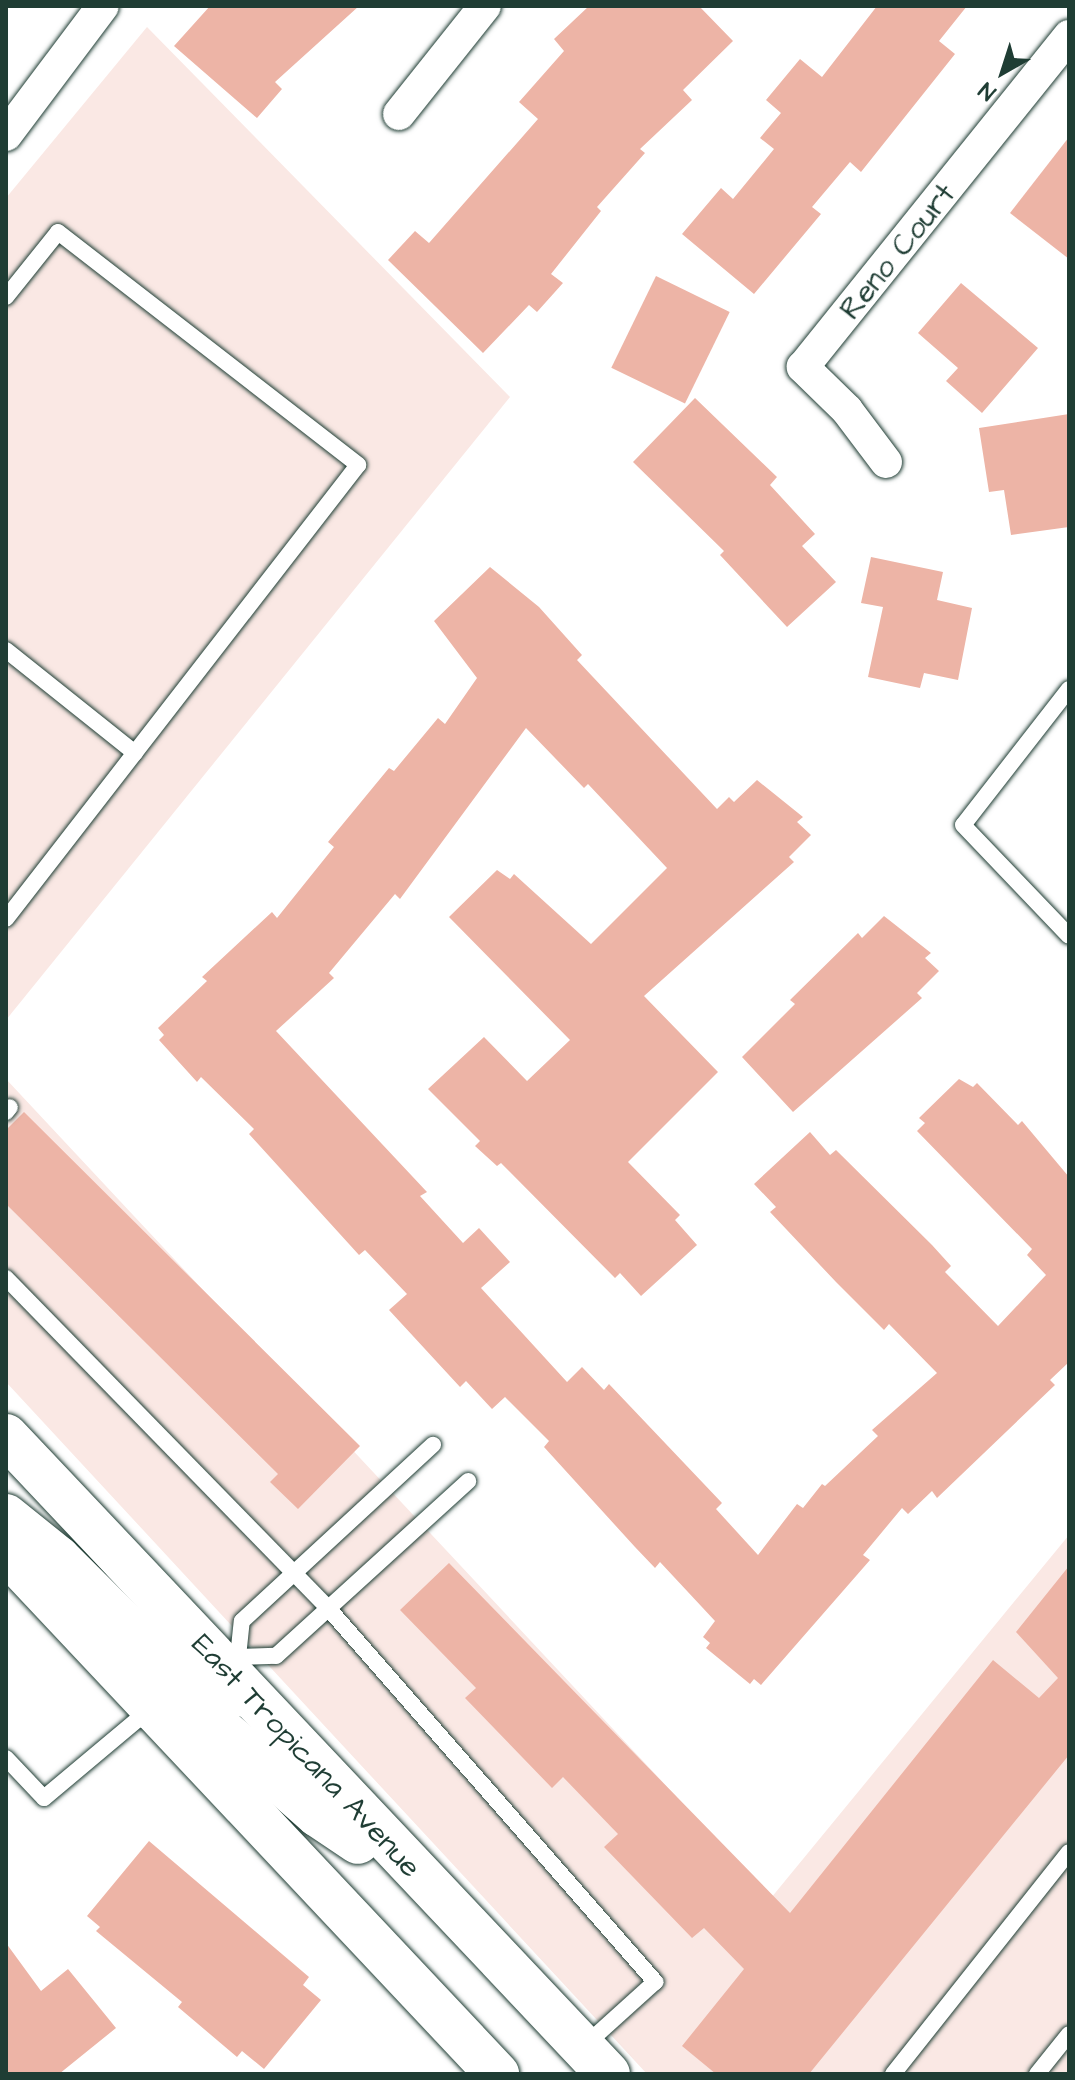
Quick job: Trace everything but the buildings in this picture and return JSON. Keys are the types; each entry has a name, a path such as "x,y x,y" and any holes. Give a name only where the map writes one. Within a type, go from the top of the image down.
{"main road":[{"name":"East Tropicana Avenue","path":"6,1436 236,1673 419,1877 596,2060"},
{"path":"6,1516 58,1558 160,1657 208,1686 236,1673"},
{"path":"6,1552 497,2074"},
{"path":"151,1708 165,1704 215,1724 318,1815 419,1877"}],"street":[{"path":"6,135 103,6"},
{"path":"399,114 485,6"},
{"name":"Reno Court","path":"886,462 847,410 803,367 1069,36"}],"lane":[{"path":"6,297 58,232 358,465 6,919"},
{"path":"6,650 135,753"},
{"path":"1069,689 963,825 1069,936"},
{"path":"6,1278 328,1608 655,1982 596,2060"},
{"path":"433,1445 292,1571 242,1621 236,1673 276,1656 468,1481"},
{"path":"6,1758 44,1798 151,1708"},
{"path":"893,2074 1069,1852"},
{"path":"1037,2074 1069,2034"}],"shaded area":[{"path":"147,27 510,397 6,1020 6,198"},
{"path":"6,1079 771,1898 1069,1535 1069,2074 647,2074 6,1382"}]}
